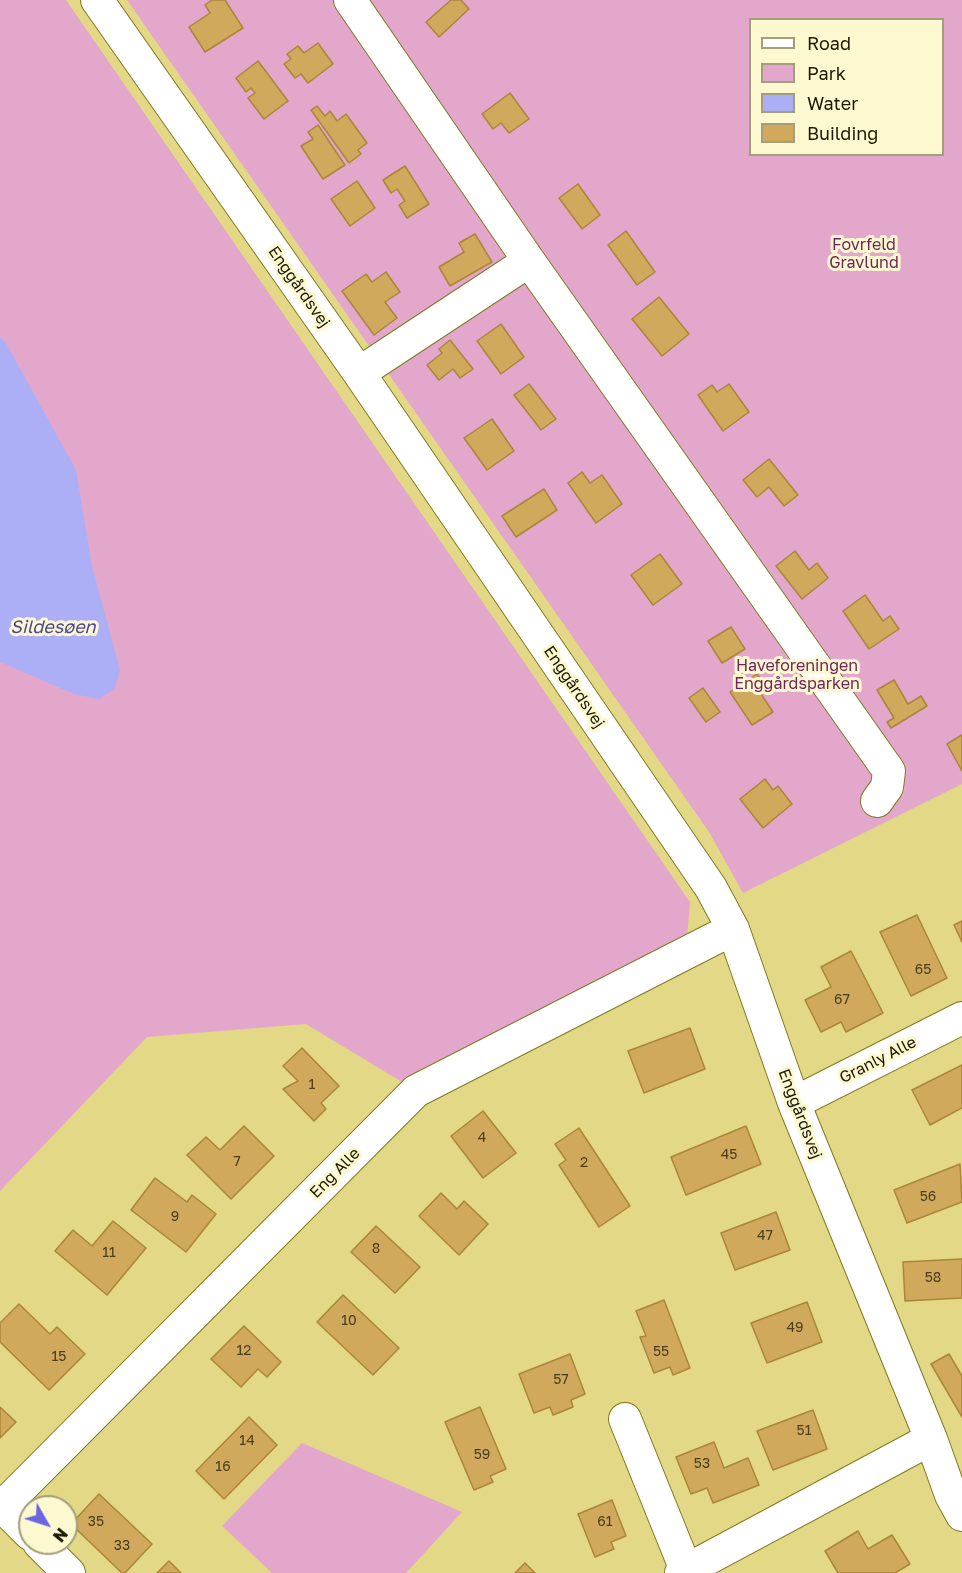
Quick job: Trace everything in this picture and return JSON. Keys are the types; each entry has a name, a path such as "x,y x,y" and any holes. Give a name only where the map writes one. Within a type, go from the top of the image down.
{"street":[{"name":"Enggårdsvej","path":"98,0 359,374 711,888 733,929 794,1103 958,1501"},
{"path":"350,0 529,261 889,771 887,787 877,801"},
{"path":"359,374 529,261"},
{"name":"Eng Alle","path":"18,1522 5,1509 7,1502 416,1091 733,929"},
{"name":"Granly Alle","path":"794,1103 962,1018"},
{"path":"625,1419 684,1571 931,1439"},
{"path":"51,1555 69,1573"}],"green space":[{"path":"0,0 66,0 690,902 687,938 402,1082 306,1024 147,1037 0,1191"},
{"name":"Haveforeningen Enggårdsparken","path":"127,0 962,0 962,784 743,893 709,832"},
{"path":"302,1443 462,1512 406,1573 272,1573 222,1526"}],"water":[{"name":"Sildesøen","path":"0,337 6,343 76,470 92,566 120,670 115,688 99,699 74,694 0,662"}],"building":[{"path":"212,0 225,0 243,28 205,52 189,27 210,13 205,5"},
{"path":"451,0 461,0 469,9 439,37 426,22"},
{"path":"318,43 333,64 308,83 301,74 295,78 284,64 291,59 287,54 298,46 304,53"},
{"path":"258,61 288,101 264,119 248,98 255,93 251,88 246,92 236,78"},
{"path":"510,93 529,119 509,133 501,123 493,129 482,114"},
{"path":"317,106 325,116 330,111 337,121 346,114 367,143 358,150 361,154 349,163 311,110"},
{"path":"318,125 345,165 323,179 301,146 313,139 308,132"},
{"path":"405,166 429,204 407,218 399,205 405,201 397,189 391,193 383,180"},
{"path":"357,181 375,208 350,226 331,199"},
{"path":"578,184 600,215 582,229 559,198"},
{"path":"626,231 655,272 637,285 608,245"},
{"path":"475,234 492,262 450,286 439,267 464,252 459,243"},
{"path":"386,272 400,292 385,302 397,318 374,335 342,291 366,274 372,282"},
{"path":"659,297 689,334 662,356 632,319"},
{"path":"501,324 524,357 501,374 477,341"},
{"path":"450,340 473,369 460,378 453,369 439,380 427,365 442,353 439,349"},
{"path":"529,384 556,419 541,430 514,395"},
{"path":"729,384 749,412 723,431 698,395 712,385 717,392"},
{"path":"492,419 514,451 487,470 464,438"},
{"path":"769,459 798,495 784,506 769,487 757,497 743,480"},
{"path":"582,472 590,483 602,475 622,504 596,523 568,483"},
{"path":"544,489 557,510 516,537 502,516"},
{"path":"795,551 809,570 817,563 828,578 802,599 776,566"},
{"path":"660,554 682,584 653,605 631,575"},
{"path":"865,595 883,621 890,616 899,629 869,649 843,611"},
{"path":"731,627 745,649 722,663 708,641"},
{"path":"757,674 768,690 761,694 773,712 752,725 730,692"},
{"path":"894,680 908,704 921,696 927,706 891,728 887,722 894,718 877,690"},
{"path":"703,688 720,712 706,722 689,698"},
{"path":"962,735 962,771 947,744"},
{"path":"765,779 773,790 778,786 792,804 763,828 740,799"},
{"path":"917,915 947,978 911,996 880,932"},
{"path":"962,921 962,942 954,925"},
{"path":"851,951 883,1013 846,1032 841,1022 821,1032 805,1000 831,987 821,967"},
{"path":"690,1028 705,1069 644,1093 628,1051"},
{"path":"302,1048 339,1086 321,1103 326,1109 314,1121 283,1089 298,1081 283,1066"},
{"path":"962,1065 962,1108 930,1125 912,1090"},
{"path":"483,1111 516,1153 483,1178 451,1136"},
{"path":"244,1126 274,1156 231,1199 187,1155 206,1137 220,1150"},
{"path":"746,1126 761,1164 686,1195 671,1157"},
{"path":"579,1128 630,1206 599,1227 559,1165 566,1160 555,1144"},
{"path":"960,1164 962,1202 907,1223 894,1190"},
{"path":"155,1178 187,1202 192,1195 216,1214 186,1252 131,1210"},
{"path":"441,1193 457,1209 464,1201 488,1224 459,1255 419,1216"},
{"path":"776,1212 790,1250 735,1270 721,1233"},
{"path":"113,1221 146,1248 107,1295 55,1251 73,1230 92,1246"},
{"path":"376,1226 420,1267 395,1293 351,1252"},
{"path":"962,1259 962,1298 905,1301 903,1262"},
{"path":"343,1295 399,1348 373,1375 317,1322"},
{"path":"664,1300 690,1368 673,1375 670,1367 654,1373 640,1337 646,1336 636,1311"},
{"path":"807,1302 822,1342 767,1363 751,1323"},
{"path":"19,1304 50,1334 57,1327 85,1354 49,1390 0,1342 0,1323"},
{"path":"244,1326 281,1362 267,1377 258,1369 241,1387 211,1359"},
{"path":"570,1354 585,1394 571,1400 573,1407 553,1415 550,1407 534,1413 519,1374"},
{"path":"949,1354 962,1376 962,1417 931,1364"},
{"path":"0,1407 16,1422 0,1438"},
{"path":"480,1407 506,1469 490,1476 493,1482 474,1490 445,1422"},
{"path":"813,1410 827,1449 773,1470 757,1431"},
{"path":"249,1417 277,1445 224,1499 196,1471"},
{"path":"714,1442 724,1468 748,1458 759,1485 713,1503 707,1488 691,1494 676,1457"},
{"path":"99,1494 152,1544 125,1573 122,1573 78,1531 78,1516"},
{"path":"612,1500 626,1536 611,1542 614,1549 595,1557 578,1514"},
{"path":"858,1531 868,1549 892,1535 910,1564 895,1573 838,1573 825,1551"},
{"path":"169,1561 181,1573 157,1573"},
{"path":"525,1563 535,1573 515,1573"}],"park label":[{"name":"Fovrfeld Gravlund","path":"864,254"}]}
